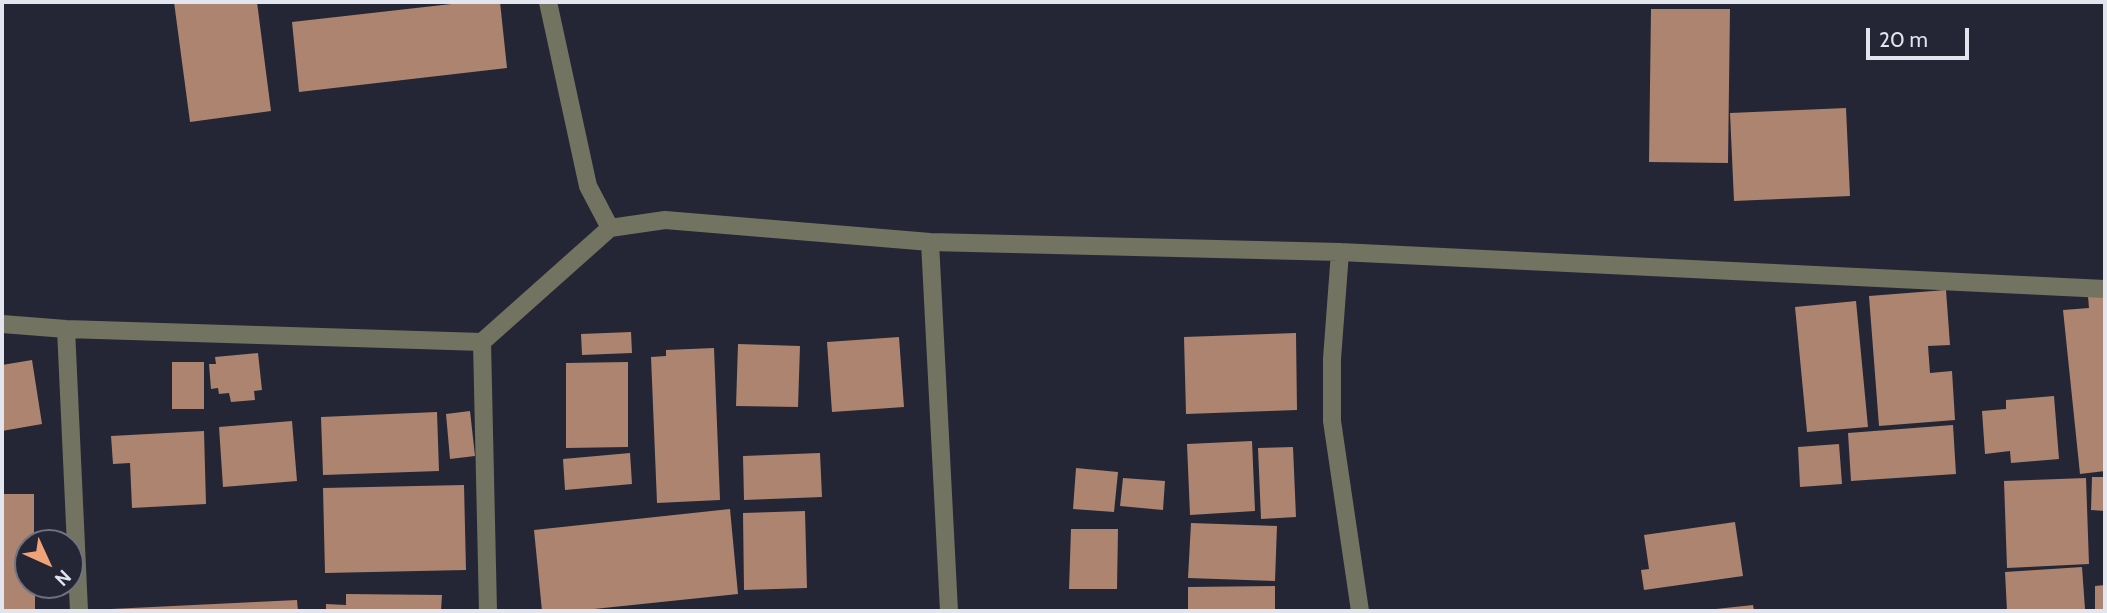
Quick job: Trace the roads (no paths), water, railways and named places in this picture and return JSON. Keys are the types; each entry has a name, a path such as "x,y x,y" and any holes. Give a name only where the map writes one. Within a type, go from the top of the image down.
{"street":[{"path":"548,2 588,186 610,228"},
{"path":"2,324 66,330 482,342 610,228 665,220 930,242 1340,252 2105,289"},
{"path":"930,242 949,611"},
{"path":"1340,252 1332,359 1332,421 1360,611"},
{"path":"66,330 79,611"},
{"path":"482,342 488,611"}]}
